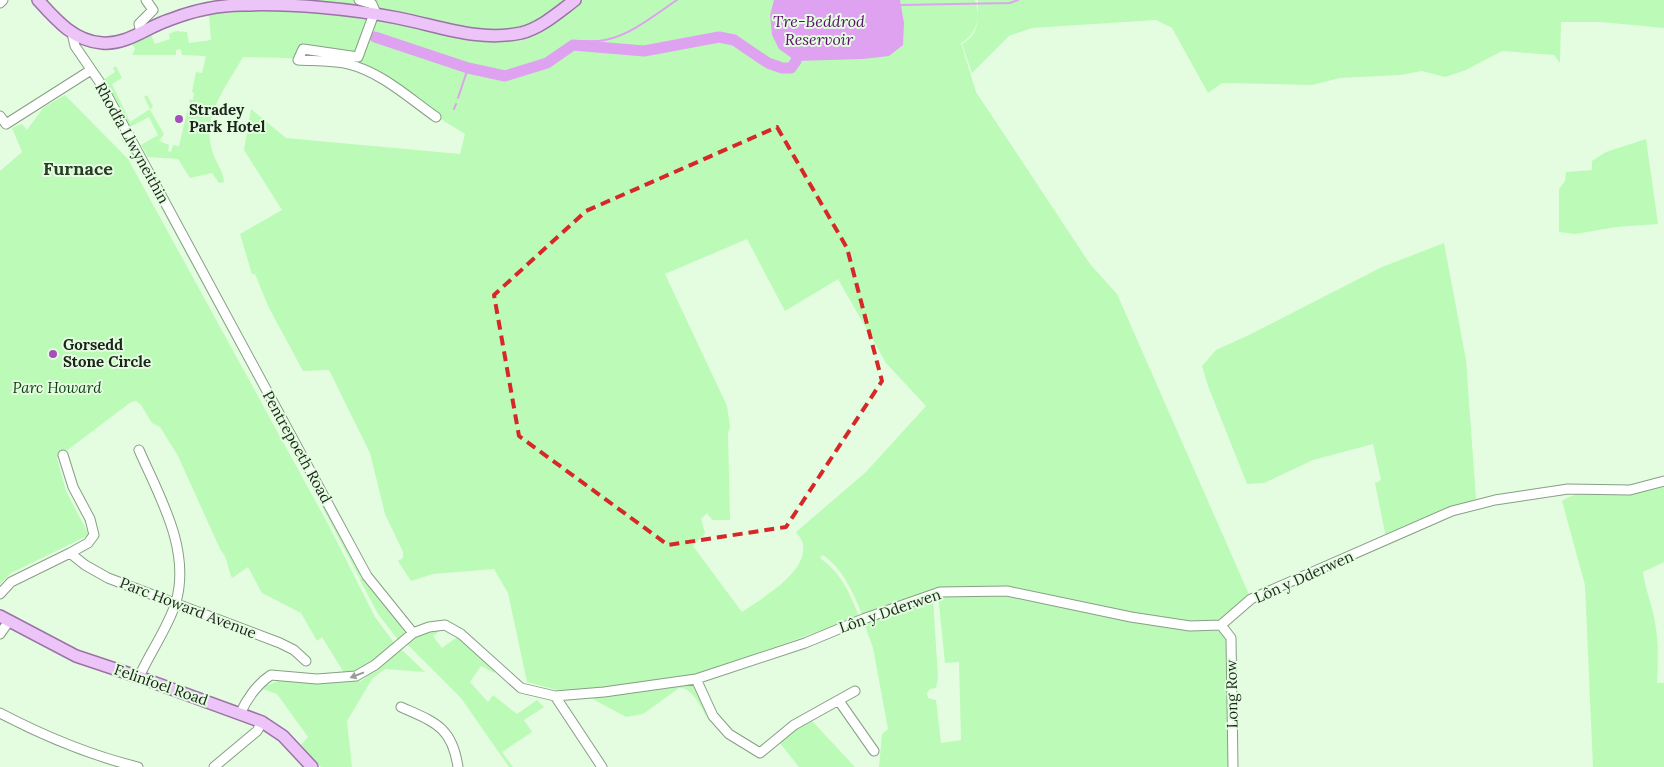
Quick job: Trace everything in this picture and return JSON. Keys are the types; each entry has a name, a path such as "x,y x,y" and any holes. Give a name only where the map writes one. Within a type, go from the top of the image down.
{"main road":[{"path":"38,0 72,33 89,40 112,43 185,15 242,4 373,14 469,35 493,36 523,32 539,26 575,0"},
{"name":"Felinfoel Road","path":"4,619 76,656 262,722 283,736 312,767"}],"street":[{"path":"141,33 139,24 153,10 146,0"},
{"path":"359,0 372,4 376,11 373,14 358,57 303,48 298,60 333,62 362,68 394,87 436,117"},
{"name":"Rhodfa Llwyneithin","path":"72,33 75,46 102,84 192,254"},
{"path":"0,116 6,124 91,70"},
{"name":"Pentrepoeth Road","path":"192,254 367,576 409,636"},
{"path":"139,450 166,512 179,553 180,584 176,603 139,677"},
{"path":"0,594 11,582 70,553 88,542 94,535 90,519 74,487 63,454"},
{"name":"Lôn y Dderwen","path":"240,714 247,701 264,679 270,675 293,679 349,678 367,670 409,636 429,627 445,625 461,634 521,688 555,696 604,692 696,679 805,643 862,619 940,592 1007,591 1131,617 1190,626 1221,625 1251,599 1452,511 1495,500 1568,489 1630,490 1664,481"},
{"name":"Parc Howard Avenue","path":"70,553 108,578 280,643 294,650 306,661"},
{"path":"0,634 4,619"},
{"name":"Long Row","path":"1221,625 1231,638 1233,767"},
{"path":"696,679 712,716 728,734 760,753 794,725 855,691"},
{"path":"555,696 602,767"},
{"path":"839,701 874,751"},
{"path":"400,707 443,728 454,746 458,767"},
{"path":"0,713 35,731 83,751 138,767"},
{"path":"217,766 257,731 262,722"}],"highlighted area":[{"path":"777,127 847,248 882,381 786,527 668,545 519,436 494,295 586,211"}],"green space":[{"path":"254,0 575,0 537,31 583,0 975,0 978,13 976,24 971,35 961,43 976,92 1090,264 1117,294 1251,599 1218,622 1194,622 1064,601 1006,586 964,587 939,589 863,616 842,575 823,555 820,558 833,569 847,590 858,614 856,618 696,675 604,689 557,690 527,682 508,593 494,569 433,574 411,581 398,561 403,558 403,552 385,514 370,453 329,370 303,371 268,306 255,274 252,274 240,234 282,210 244,150 251,109 286,138 460,154 465,134 355,66 287,58 243,57 218,100 211,122 209,134 211,146 224,182 219,183 212,173 190,178 178,159 148,157 141,145 158,135 149,117 130,127 103,80 115,72 113,68 116,66 122,78 112,84 130,122 150,109 144,97 147,95 153,106 150,110 164,134 159,141 169,145 168,151 171,152 173,145 179,146 190,99 193,100 194,93 192,92 196,72 202,73 206,56 182,55 181,49 176,50 176,55 132,55 135,49 131,42 150,33 155,44 170,39 169,34 176,31 187,32 189,43 211,40 209,14 251,11","holes":["747,239 785,311 838,279 886,363 926,406 866,472 796,532 803,545 798,565 782,584 742,612 693,546 705,533 701,519 707,513 712,520 730,520 728,433 730,427 727,406 665,274"]},
{"path":"978,0 1664,0 1664,28 1601,22 1561,22 1560,63 1554,55 1502,51 1466,70 1445,77 1422,71 1400,75 1340,78 1312,85 1222,83 1208,93 1172,28 1156,20 1032,28 1009,36 972,73 962,44 972,35 977,25"},
{"name":"Parc Howard","path":"65,95 128,159 328,524 375,617 395,644 369,667 346,676 322,637 317,641 301,613 262,593 248,567 232,578 225,556 220,549 178,456 160,427 152,423 141,405 136,401 131,402 57,458 66,491 89,535 11,573 0,584 0,171 22,152 12,128 22,124 27,130 43,108"},
{"path":"125,136 308,475 306,475 134,158 121,139"},
{"path":"1646,139 1658,224 1616,227 1575,234 1559,232 1559,189 1565,181 1566,172 1592,170 1592,161 1606,152"},
{"path":"1444,243 1466,360 1476,499 1386,538 1375,483 1381,480 1373,444 1313,460 1264,483 1247,484 1208,386 1202,366 1216,350 1382,267"},
{"path":"310,477 363,576 359,577 307,478"},
{"path":"1664,485 1664,562 1643,572 1656,630 1658,653 1657,683 1664,683 1664,767 1593,767 1585,585 1562,501 1571,496 1596,490"},
{"path":"363,577 403,630 405,635 399,641 378,614 359,578"},
{"path":"1008,594 1190,631 1221,631 1228,639 1233,767 879,767 882,734 888,729 873,648 864,623 933,599 938,678 936,688 930,689 927,693 928,698 936,700 941,743 961,740 959,662 945,663 938,595"},
{"path":"445,627 433,636 442,648 460,635 495,669 494,673 481,666 470,682 488,702 493,695 517,714 537,700 544,707 524,720 532,732 502,752 513,767 509,767 461,698 406,643 429,628"},
{"path":"400,648 425,672 385,669 372,679 347,721 352,767 321,767 301,745 308,737 277,694 260,688 278,681 361,681"},
{"path":"689,683 697,690 703,700 710,722 697,700 689,691 684,689 679,688 643,714 626,717 591,698"},
{"path":"812,721 855,767 799,767 779,742 793,730"}],"water":[{"name":"Tre-Beddrod Reservoir","path":"774,0 900,0 904,23 903,45 889,56 863,59 796,61 779,49 772,35 770,15"}],"waterway":[{"path":"577,41 602,41 624,34 677,0"},
{"path":"901,5 1010,3 1018,0"},
{"path":"375,37 468,68 505,76 547,63 573,45 644,51 719,37 734,40 768,63 782,68 791,68 796,61"},
{"path":"458,98 468,68"},
{"path":"454,109 456,104"}],"place":[{"name":"Stradey Park Hotel","path":"179,119"},
{"name":"Gorsedd Stone Circle","path":"53,354"}],"district":[{"name":"Furnace","path":"78,169"}]}
